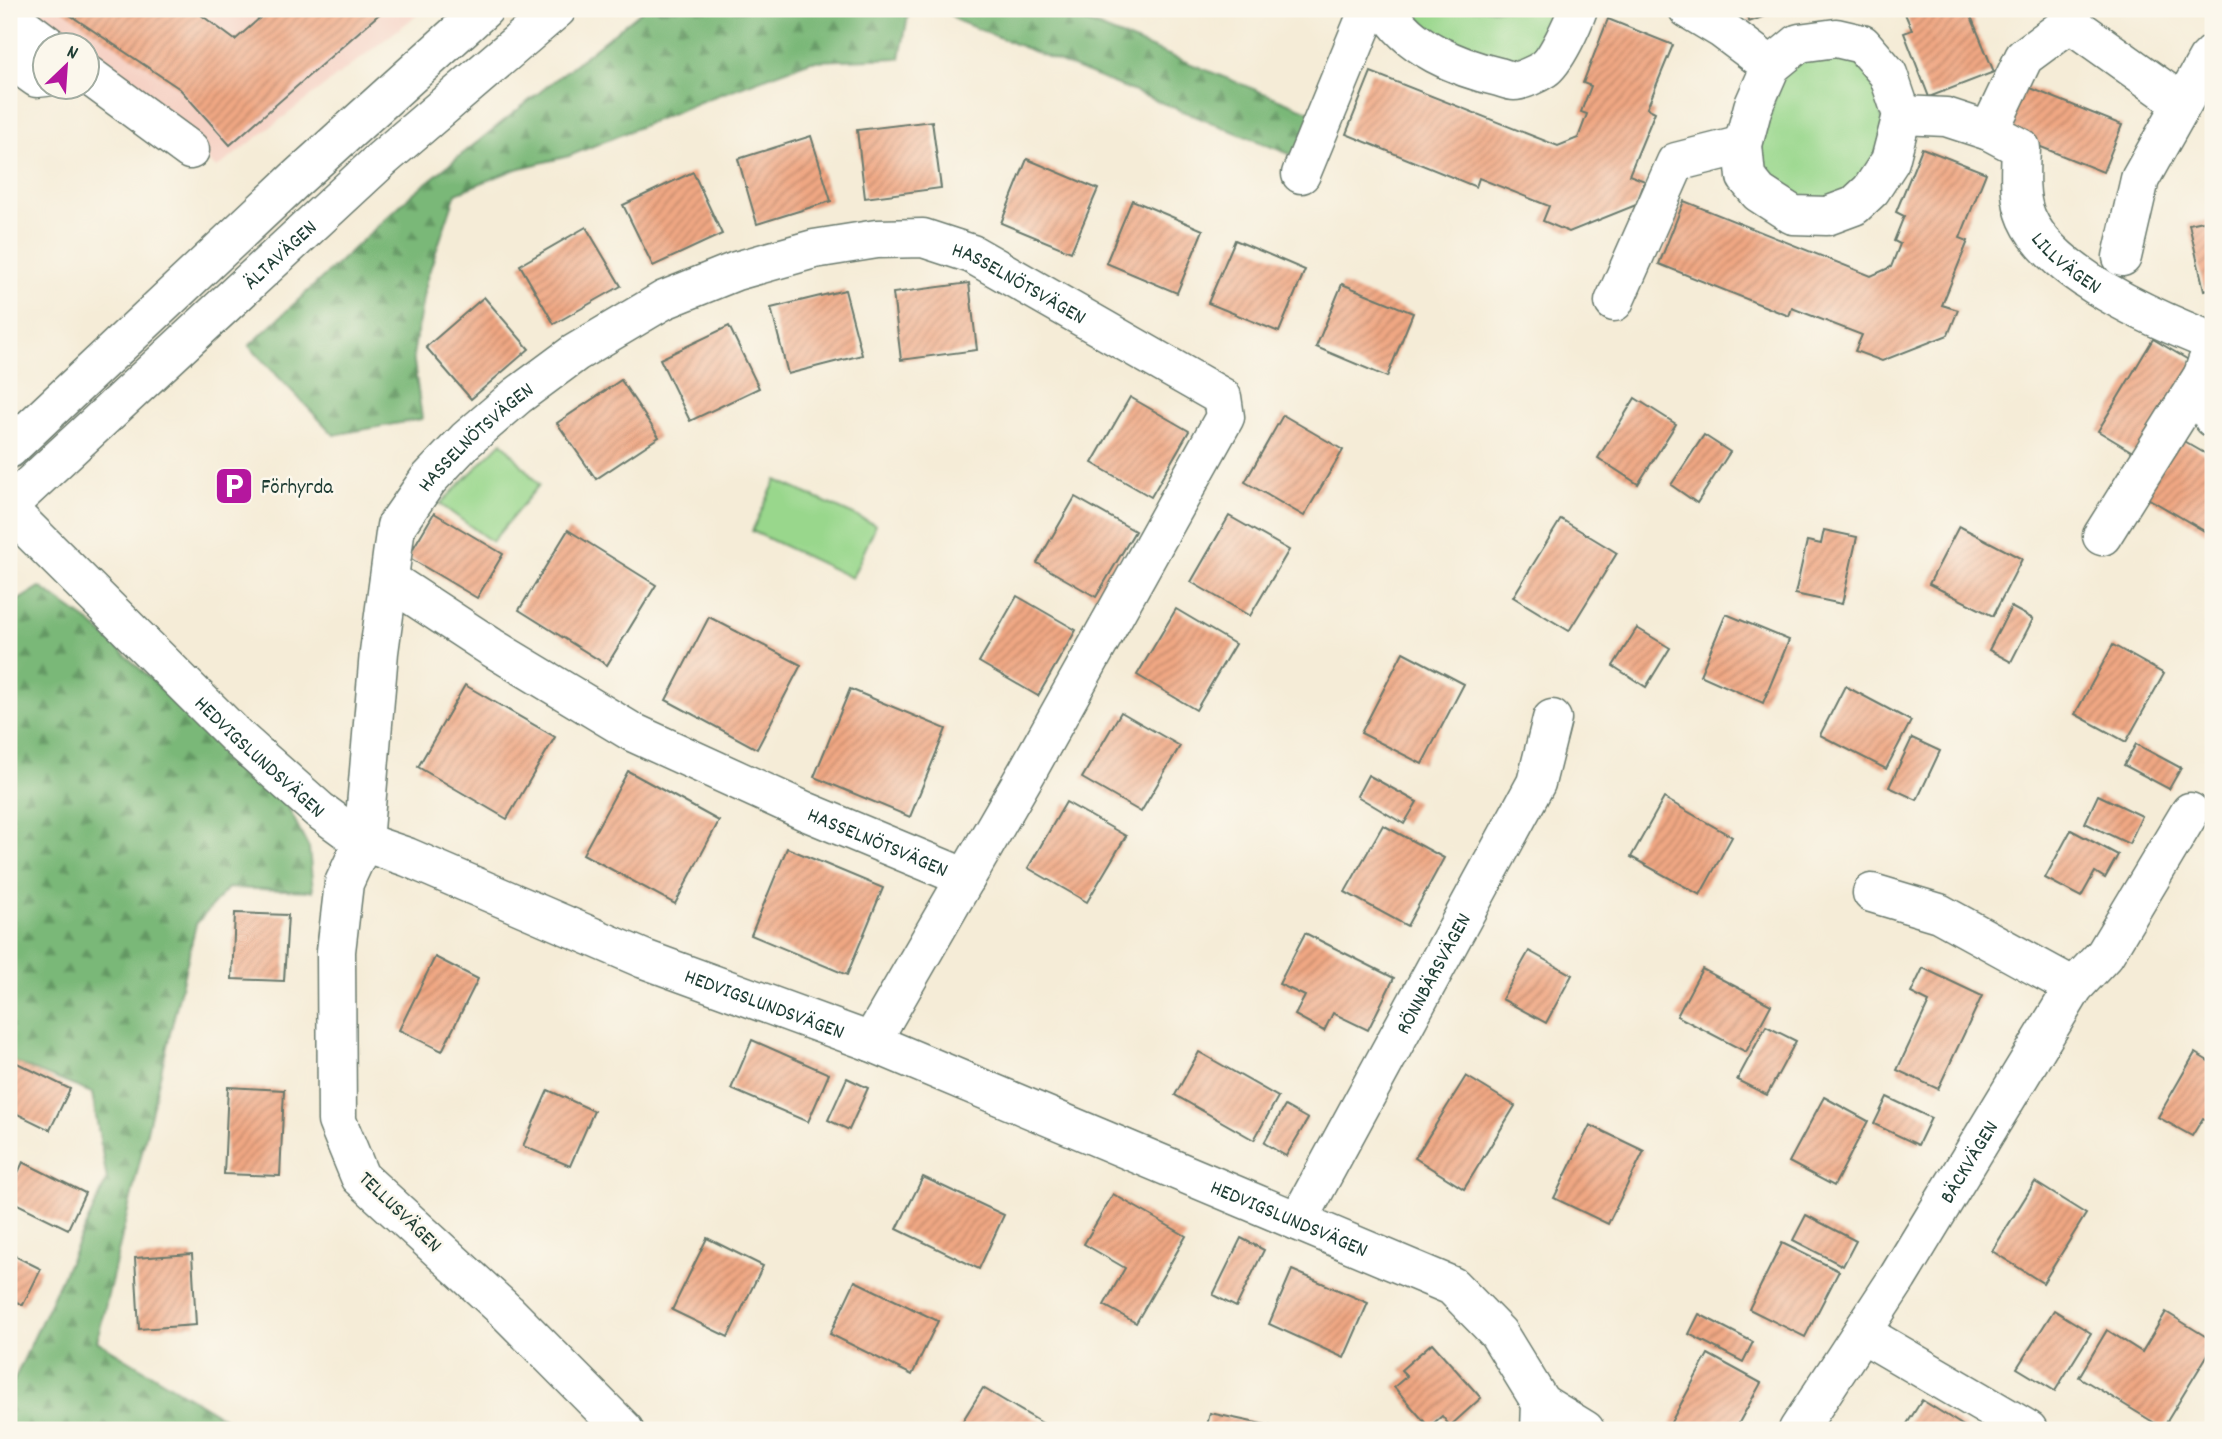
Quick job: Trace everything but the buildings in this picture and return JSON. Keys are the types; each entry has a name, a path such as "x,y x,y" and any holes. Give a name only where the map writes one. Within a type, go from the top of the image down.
{"street":[{"name":"ÄLTAVÄGEN","path":"9,449 296,178 484,9"},
{"name":"ÄLTAVÄGEN","path":"9,507 382,159 557,9"},
{"path":"1301,174 1369,9"},
{"path":"1387,9 1392,18 1418,41 1448,60 1480,73 1516,81 1546,68 1570,30 1578,9"},
{"path":"1688,9 1723,30 1771,66"},
{"path":"9,16 32,33"},
{"path":"1989,131 2024,57 2070,23 2182,103"},
{"path":"1836,38 1862,44 1888,74 1902,115 1890,162 1871,190 1854,206 1827,216 1793,215 1759,192 1746,177 1743,145 1753,107 1771,66 1799,43 1836,38"},
{"name":"LILLVÄGEN","path":"2122,257 2140,179 2207,60 2213,54"},
{"path":"9,58 32,74"},
{"path":"102,85 190,150"},
{"name":"LILLVÄGEN","path":"1902,115 1946,117 1989,131 2021,148 2020,184 2026,218 2051,254 2086,280 2152,315 2210,354"},
{"path":"1614,302 1676,162 1743,145"},
{"name":"HASSELNÖTSVÄGEN","path":"363,842 379,652 396,526 428,480 466,440 517,396 575,353 664,300 736,271 814,249 877,239 923,238 972,254 1222,397 1225,417 871,1042"},
{"path":"2210,354 2213,418"},
{"path":"2102,536 2210,354"},
{"name":"HEDVIGSLUNDSVÄGEN","path":"9,507 237,737 319,810 363,842 407,857 644,958 871,1042 1452,1286 1498,1333 1541,1417"},
{"name":"HASSELNÖTSVÄGEN","path":"389,580 491,647 632,732 805,811 966,878"},
{"name":"RÖNNBÄRSVÄGEN","path":"1298,1221 1536,783 1552,719"},
{"name":"BÄCKVÄGEN","path":"1798,1430 1898,1278 2074,987 2105,954 2190,812"},
{"name":"TELLUSVÄGEN","path":"363,842 344,883 336,951 337,1121 360,1177 507,1312 624,1430"},
{"path":"1872,892 1939,913 2074,987"},
{"path":"1862,1333 2028,1430"},
{"path":"1541,1417 1585,1430"}],"shaded area":[{"path":"9,9 425,9 217,168 102,85 102,32 35,32"}],"green space":[{"path":"644,9 902,9 908,16 900,58 811,61 702,101 569,156 516,169 456,193 426,281 413,355 422,419 334,435 249,346 411,195"},
{"path":"944,9 1054,9 1316,114 1297,157 958,21"},
{"path":"1411,9 1558,9 1549,31 1527,61 1494,57 1463,48 1435,32"},
{"path":"1822,47 1877,72 1886,157 1833,201 1793,199 1767,181 1758,153 1782,74"},
{"path":"502,442 539,485 492,542 440,504"},
{"path":"776,480 876,525 852,578 752,531"},
{"path":"40,587 92,624 288,807 309,848 313,891 228,888 196,924 97,1341 244,1430 9,1430 9,1391 107,1180 92,1093 9,1060 9,606"}],"place":[{"name":"Förhyrda","path":"234,486"}]}
